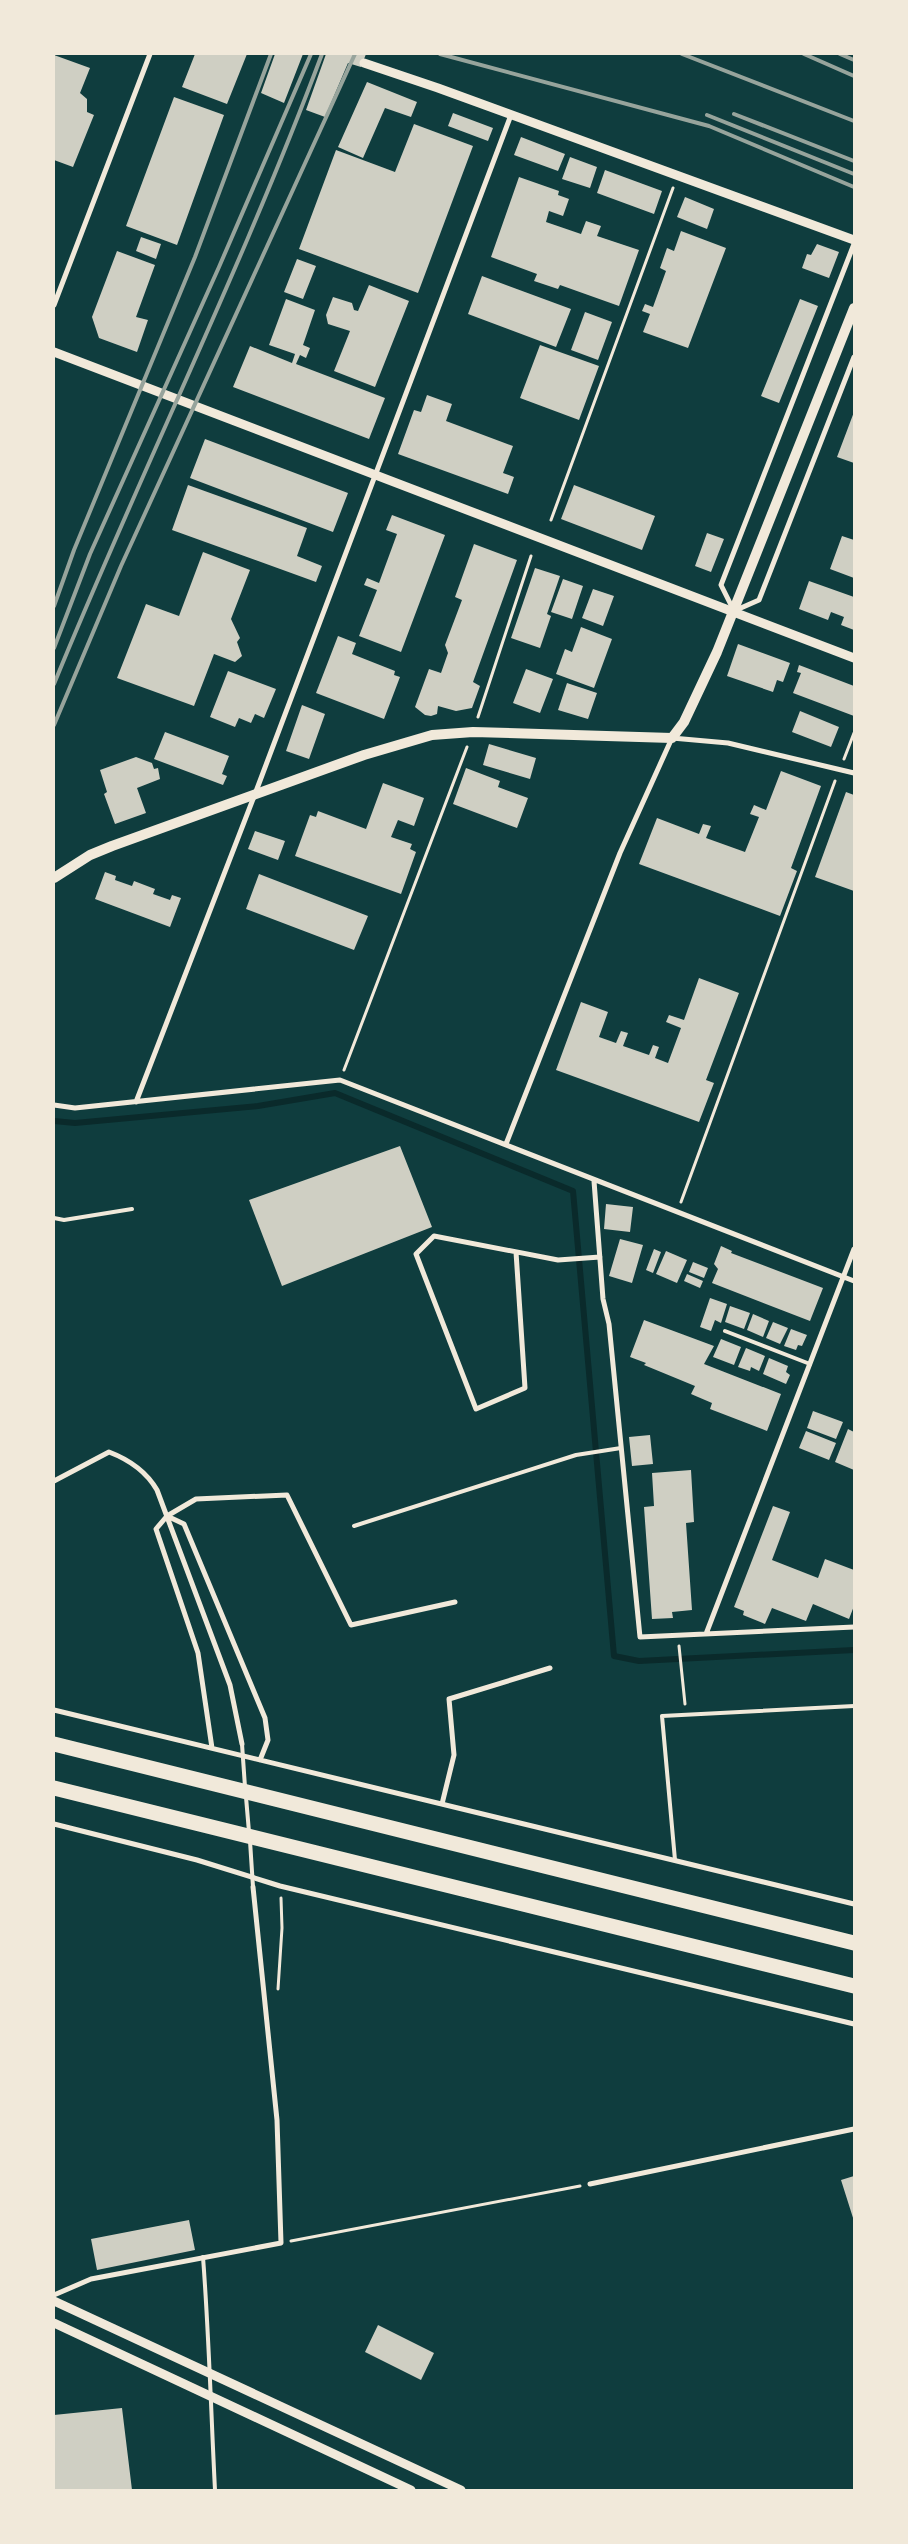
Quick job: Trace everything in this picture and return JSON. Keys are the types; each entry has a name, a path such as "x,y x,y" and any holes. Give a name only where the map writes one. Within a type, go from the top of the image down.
{"highway":[{"path":"54,1744 854,1943"},
{"path":"54,1788 854,1986"}],"main road":[{"path":"54,878 90,855 414,738 473,732 672,738 684,722 734,611 854,308"}],"street":[{"path":"54,305 150,54"},
{"path":"364,63 511,114 854,240"},
{"path":"136,1102 255,794 511,114"},
{"path":"734,611 721,585 854,244"},
{"path":"54,352 854,658"},
{"path":"734,611 759,600 854,357"},
{"path":"506,1144 620,853 672,738 728,744 854,773"},
{"path":"54,1105 75,1108 340,1080 854,1280"},
{"path":"594,1180 603,1299 610,1324 640,1636 854,1627"},
{"path":"516,1252 525,1388 476,1409 416,1254 434,1236 558,1260 600,1257"},
{"path":"706,1634 854,1249"},
{"path":"54,1481 109,1452 127,1459 150,1477 158,1490 230,1685 242,1744"},
{"path":"212,1748 198,1653 156,1529 167,1516 196,1499 286,1495 351,1625 455,1602"},
{"path":"167,1516 184,1524 265,1718 268,1740 260,1760"},
{"path":"442,1804 454,1755 449,1699 550,1668"},
{"path":"54,1710 854,1904"},
{"path":"54,1824 197,1860 280,1886 854,2024"},
{"path":"54,2295 90,2279 281,2242 277,2120 253,1887"},
{"path":"590,2184 854,2129"},
{"path":"54,2301 460,2490"},
{"path":"54,2323 411,2490"}],"lane":[{"path":"54,1218 64,1220 132,1209"},
{"path":"725,1332 810,1364"},
{"path":"354,1526 576,1455 621,1448"},
{"path":"674,1860 662,1716 854,1706"},
{"path":"242,1744 253,1887"},
{"path":"203,2258 210,2347 209,2373 215,2490"}],"path":[{"path":"551,520 674,187"},
{"path":"340,1080 473,732 531,556"},
{"path":"677,1212 839,769 854,733"},
{"path":"678,1635 686,1715"},
{"path":"281,2242 590,2184"}],"building":[{"path":"195,54 247,54 227,104 182,87"},
{"path":"275,54 303,54 284,103 261,93"},
{"path":"326,54 366,54 361,67 348,63 325,117 306,110"},
{"path":"54,55 90,68 80,93 87,99 87,112 94,115 73,167 54,160"},
{"path":"367,82 417,102 411,117 385,108 363,158 338,147"},
{"path":"174,97 224,115 177,245 126,226"},
{"path":"453,113 493,128 488,141 448,126"},
{"path":"414,124 473,146 418,293 299,249 336,150 395,172"},
{"path":"521,137 565,154 558,171 514,155"},
{"path":"570,157 597,167 590,188 562,179"},
{"path":"605,170 662,191 654,214 597,193"},
{"path":"519,177 559,191 558,195 569,199 563,216 549,211 546,222 581,234 586,221 601,226 597,236 639,250 619,306 560,285 558,289 534,281 537,274 491,257"},
{"path":"685,197 714,209 707,229 677,217"},
{"path":"681,231 726,248 688,348 643,332 650,314 642,311 645,304 653,307 666,271 660,268 667,248 674,251"},
{"path":"141,237 161,244 156,259 136,251"},
{"path":"817,244 839,252 829,278 802,268 807,254 811,255"},
{"path":"117,251 155,265 136,317 148,320 137,352 99,338 92,317"},
{"path":"297,259 316,266 303,299 284,292"},
{"path":"482,276 571,309 556,347 468,314"},
{"path":"369,285 409,301 375,387 334,371 350,331 328,324 326,315 333,297 352,303 354,310 358,311"},
{"path":"286,299 315,310 303,345 310,348 306,358 300,355 296,364 385,398 369,439 233,387 250,346 292,363 295,354 269,345"},
{"path":"800,299 818,306 779,403 761,396"},
{"path":"585,312 612,322 598,360 571,350"},
{"path":"540,345 599,366 579,420 520,398"},
{"path":"427,395 452,404 446,421 513,446 503,473 514,477 508,494 398,454 414,410 421,412"},
{"path":"854,412 854,463 837,457"},
{"path":"205,439 348,493 333,532 190,478"},
{"path":"188,485 307,528 297,556 322,566 316,582 172,530"},
{"path":"574,485 655,516 642,550 561,519"},
{"path":"392,515 445,535 401,652 359,636 377,590 364,585 367,578 379,583 397,534 386,530"},
{"path":"707,533 724,539 711,572 695,566"},
{"path":"842,536 854,540 854,578 830,569"},
{"path":"474,544 517,560 473,682 480,686 472,708 456,711 438,706 437,714 425,715 415,707 429,669 441,673 448,653 445,645 462,600 455,597"},
{"path":"203,552 250,570 231,619 240,638 237,642 242,656 235,662 214,654 194,706 117,678 146,604 179,616"},
{"path":"535,568 560,576 547,614 551,616 540,648 511,638"},
{"path":"563,579 583,586 572,619 551,612"},
{"path":"809,581 854,597 854,630 841,625 844,617 831,612 828,620 799,609"},
{"path":"593,589 614,596 603,626 582,618"},
{"path":"581,627 612,639 594,688 556,674 565,649 572,652"},
{"path":"338,636 356,643 352,654 395,671 394,675 400,677 384,719 316,693"},
{"path":"738,644 790,663 783,682 777,680 773,692 727,676"},
{"path":"799,665 854,686 854,716 793,693 801,673 797,672"},
{"path":"526,669 553,679 540,713 513,703"},
{"path":"228,671 276,689 264,718 255,714 251,723 239,718 235,727 210,717"},
{"path":"567,683 597,693 588,719 558,710"},
{"path":"302,705 325,714 309,759 286,751"},
{"path":"800,711 839,727 831,747 792,732"},
{"path":"165,732 229,756 222,774 227,776 223,785 154,759"},
{"path":"489,744 536,758 530,779 483,765"},
{"path":"136,757 152,763 154,769 158,768 160,779 137,788 146,813 115,824 104,794 107,792 100,770"},
{"path":"466,768 500,781 498,787 528,798 517,828 453,804"},
{"path":"781,771 821,786 791,868 797,871 780,916 639,864 657,818 699,834 703,824 711,826 706,838 745,852 759,817 750,814 754,805 766,810"},
{"path":"383,783 424,798 414,826 398,820 391,837 412,844 410,849 416,852 401,894 295,856 310,815 316,817 318,811 366,829"},
{"path":"846,792 854,795 854,891 815,877"},
{"path":"255,831 285,841 278,860 248,849"},
{"path":"105,872 116,876 115,880 132,886 134,881 155,889 153,894 170,900 172,895 181,898 170,927 95,899"},
{"path":"259,874 368,916 354,950 246,909"},
{"path":"699,978 739,993 706,1080 714,1083 699,1122 556,1070 581,1002 608,1012 599,1037 616,1043 621,1031 628,1033 623,1046 649,1055 653,1045 659,1047 655,1058 668,1063 681,1028 666,1022 669,1015 684,1020"},
{"path":"400,1146 432,1227 282,1286 249,1200"},
{"path":"606,1204 633,1207 630,1232 604,1229"},
{"path":"620,1239 643,1245 632,1283 609,1276"},
{"path":"721,1246 732,1251 731,1253 823,1288 810,1321 712,1283 718,1269 714,1264"},
{"path":"654,1249 661,1252 653,1273 646,1270"},
{"path":"666,1251 687,1260 677,1283 656,1274"},
{"path":"693,1262 708,1268 704,1278 689,1272"},
{"path":"687,1274 703,1281 700,1288 684,1281"},
{"path":"710,1298 727,1304 721,1323 715,1320 711,1331 700,1327"},
{"path":"730,1306 750,1313 744,1329 725,1322"},
{"path":"753,1314 769,1321 763,1337 747,1330"},
{"path":"644,1320 714,1346 704,1364 781,1394 767,1431 710,1409 712,1403 691,1394 695,1386 644,1365 646,1363 630,1357"},
{"path":"773,1322 788,1328 780,1344 766,1338"},
{"path":"791,1329 807,1335 802,1346 798,1345 796,1350 784,1346"},
{"path":"721,1339 741,1347 734,1365 713,1357"},
{"path":"746,1348 765,1356 759,1371 751,1367 750,1371 738,1367"},
{"path":"769,1358 788,1366 786,1372 790,1375 786,1384 763,1374"},
{"path":"813,1411 843,1422 836,1439 807,1428"},
{"path":"848,1429 854,1432 854,1470 835,1462"},
{"path":"806,1431 836,1443 829,1460 799,1448"},
{"path":"650,1435 653,1464 632,1466 629,1437"},
{"path":"691,1470 694,1522 686,1523 692,1610 672,1612 673,1618 652,1619 644,1507 654,1506 652,1473"},
{"path":"773,1506 790,1512 772,1560 818,1578 825,1559 854,1570 854,1606 849,1619 813,1604 806,1621 772,1608 765,1624 743,1615 744,1611 734,1607"},
{"path":"854,2176 854,2221 841,2180"},
{"path":"189,2220 195,2250 97,2270 91,2239"},
{"path":"378,2325 434,2353 421,2380 365,2352"},
{"path":"122,2408 132,2490 54,2490 54,2415"}],"waterway":[{"path":"54,1121 75,1123 258,1106 335,1093 573,1191 614,1656 639,1661 854,1650"}],"railway":[{"path":"54,606 74,550 195,257 271,54"},
{"path":"54,648 90,554 219,267 311,54"},
{"path":"54,684 225,292 322,54"},
{"path":"54,725 121,566 355,54"},
{"path":"440,54 709,126 854,187"},
{"path":"682,54 854,121"},
{"path":"804,54 854,76"},
{"path":"840,54 854,60"},
{"path":"734,114 854,161"},
{"path":"707,115 854,174"}]}
